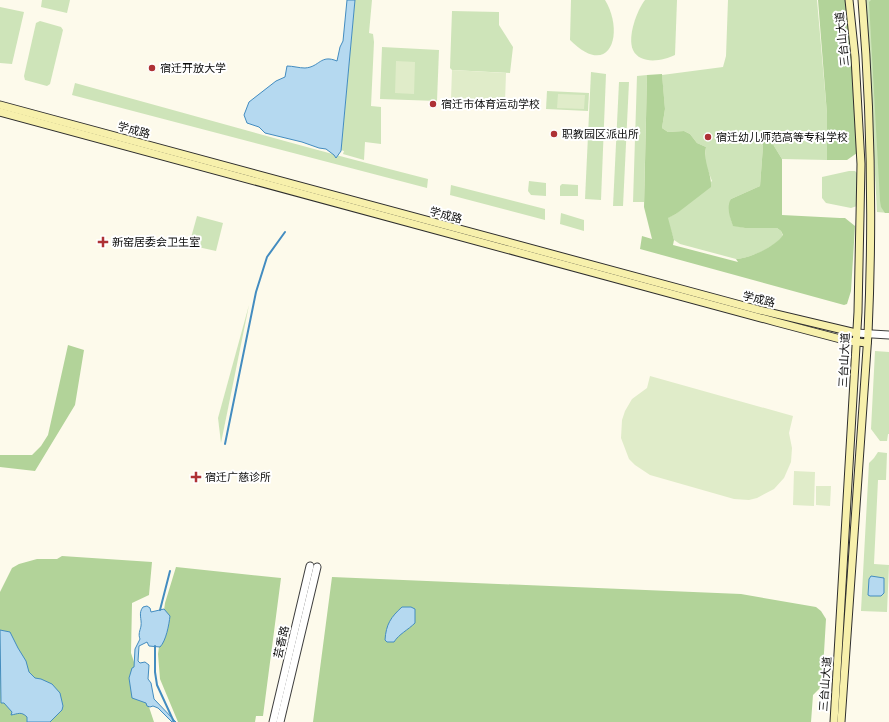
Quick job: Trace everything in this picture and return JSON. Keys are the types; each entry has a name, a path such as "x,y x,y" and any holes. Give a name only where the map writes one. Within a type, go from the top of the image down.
{"main road":[{"name":"三台山大道","path":"834,722 856,342 860,232 861,164 855,57 849,0"},
{"name":"三台山大道","path":"842,722 871,270 869,116 862,0"},
{"name":"学成路","path":"0,105 759,310 856,333"},
{"name":"学成路","path":"0,112 856,342 867,343"}],"street":[{"name":"学成路","path":"856,333 889,335"},
{"name":"芸香路","path":"273,722 313,567 280,722"}],"green space":[{"path":"42,0 70,0 67,13 41,7"},
{"path":"355,0 372,0 369,33 373,34 374,42 371,106 381,107 381,144 365,142 364,160 343,154 344,151 341,150"},
{"path":"571,0 605,0 611,13 614,26 613,38 610,47 604,54 595,55 584,51 570,40"},
{"path":"645,0 677,0 675,55 664,59 646,60 636,55 633,50 631,45 632,31 639,10"},
{"path":"728,0 817,0 827,114 827,160 782,159 774,146 771,137 755,140 761,142 763,146 760,186 731,199 731,219 733,225 745,228 777,228 781,231 783,236 774,244 762,251 748,257 736,259 680,244 674,240 667,218 676,214 712,181 705,163 706,147 697,143 690,134 684,131 668,132 662,128 665,109 662,75 723,67 726,56"},
{"path":"818,0 846,0 853,59 857,143 857,153 847,160 827,160 827,114"},
{"path":"866,0 889,0 889,213 877,212"},
{"path":"871,0 889,0 889,213 885,213 881,207 880,201 869,2"},
{"path":"0,7 24,12 12,64 0,63"},
{"path":"452,11 499,12 499,25 513,47 510,73 452,70 450,68"},
{"path":"40,21 61,27 63,30 50,84 47,86 25,80 24,76 36,23"},
{"path":"382,47 439,50 437,101 380,99"},
{"path":"396,61 415,62 414,94 395,93"},
{"path":"452,70 506,73 505,102 451,99"},
{"path":"591,72 606,74 601,200 585,199"},
{"path":"662,74 665,109 662,128 668,132 684,131 690,134 697,143 706,147 705,153 711,182 711,187 676,214 668,218 674,240 673,245 738,262 736,259 748,257 768,248 783,235 777,228 745,228 733,226 729,209 731,199 760,186 763,146 759,141 754,140 764,135 771,137 774,146 782,159 782,215 845,218 855,226 851,291 847,304 844,305 640,249 642,236 652,239 644,207 647,75"},
{"path":"647,75 644,202 633,202 637,76"},
{"path":"619,82 629,82 623,206 613,206"},
{"path":"75,83 428,179 427,188 72,95"},
{"path":"547,91 589,93 588,111 546,109"},
{"path":"558,94 585,95 584,109 557,108"},
{"path":"855,171 859,175 857,206 851,208 826,203 822,198 822,177"},
{"path":"529,181 546,183 546,196 531,195 528,191"},
{"path":"562,184 578,185 578,196 560,196 560,186"},
{"path":"451,185 545,209 545,220 450,195"},
{"path":"561,213 584,220 584,231 560,224"},
{"path":"197,216 223,223 216,251 189,245"},
{"path":"249,305 221,443 218,418"},
{"path":"68,345 84,350 75,405 35,471 0,467 0,455 32,455 41,446 48,435"},
{"path":"875,351 889,352 889,434 887,441 880,441 871,429"},
{"path":"650,376 793,416 789,433 792,448 791,462 784,478 774,489 757,498 749,500 734,499 650,475 635,465 629,459 621,438 622,420 632,399 647,388"},
{"path":"878,452 887,453 886,480 878,480 874,564 889,565 887,612 861,611 869,463"},
{"path":"794,471 815,472 814,506 793,505"},
{"path":"816,486 831,486 830,506 816,505"},
{"path":"62,556 152,562 149,595 132,603 131,653 154,722 0,722 0,592 12,568 19,564 37,559 57,559"},
{"path":"176,567 281,578 263,716 256,716 255,722 178,722 160,679 158,654 165,603"},
{"path":"332,577 741,594 816,607 821,611 826,619 822,686 813,695 811,722 313,722"}],"water":[{"path":"347,0 355,0 341,151 336,158 326,149 265,133 259,127 247,123 244,115 249,102 276,81 285,77 287,66 305,68 314,66 327,59 337,61 343,41"},
{"path":"871,576 884,578 884,593 881,596 868,595 869,579"},
{"path":"147,606 150,608 151,612 164,609 170,616 169,624 166,637 160,647 149,646 147,642 139,646 138,661 140,663 145,662 149,665 148,679 151,683 154,699 176,722 172,722 158,708 147,706 146,703 132,698 129,678 132,668 134,667 135,649 140,639 140,614 143,607"},
{"path":"402,607 411,607 415,609 415,623 394,642 387,642 385,640 388,625 395,614"},
{"path":"0,630 10,632 26,661 29,672 35,678 52,684 60,693 63,706 62,710 50,722 27,722 27,717 25,715 19,713 11,715 12,712 4,703 1,703"}],"waterway":[{"path":"225,444 256,292 267,257 285,232"},
{"path":"160,610 170,571"},
{"path":"155,646 155,672 157,685 174,722"}],"place":[{"name":"宿迁开放大学","path":"152,68"},
{"name":"宿迁市体育运动学校","path":"433,104"},
{"name":"职教园区派出所","path":"554,134"},
{"name":"宿迁幼儿师范高等专科学校","path":"708,137"},
{"name":"新窑居委会卫生室","path":"103,242"},
{"name":"宿迁广慈诊所","path":"196,477"}]}
